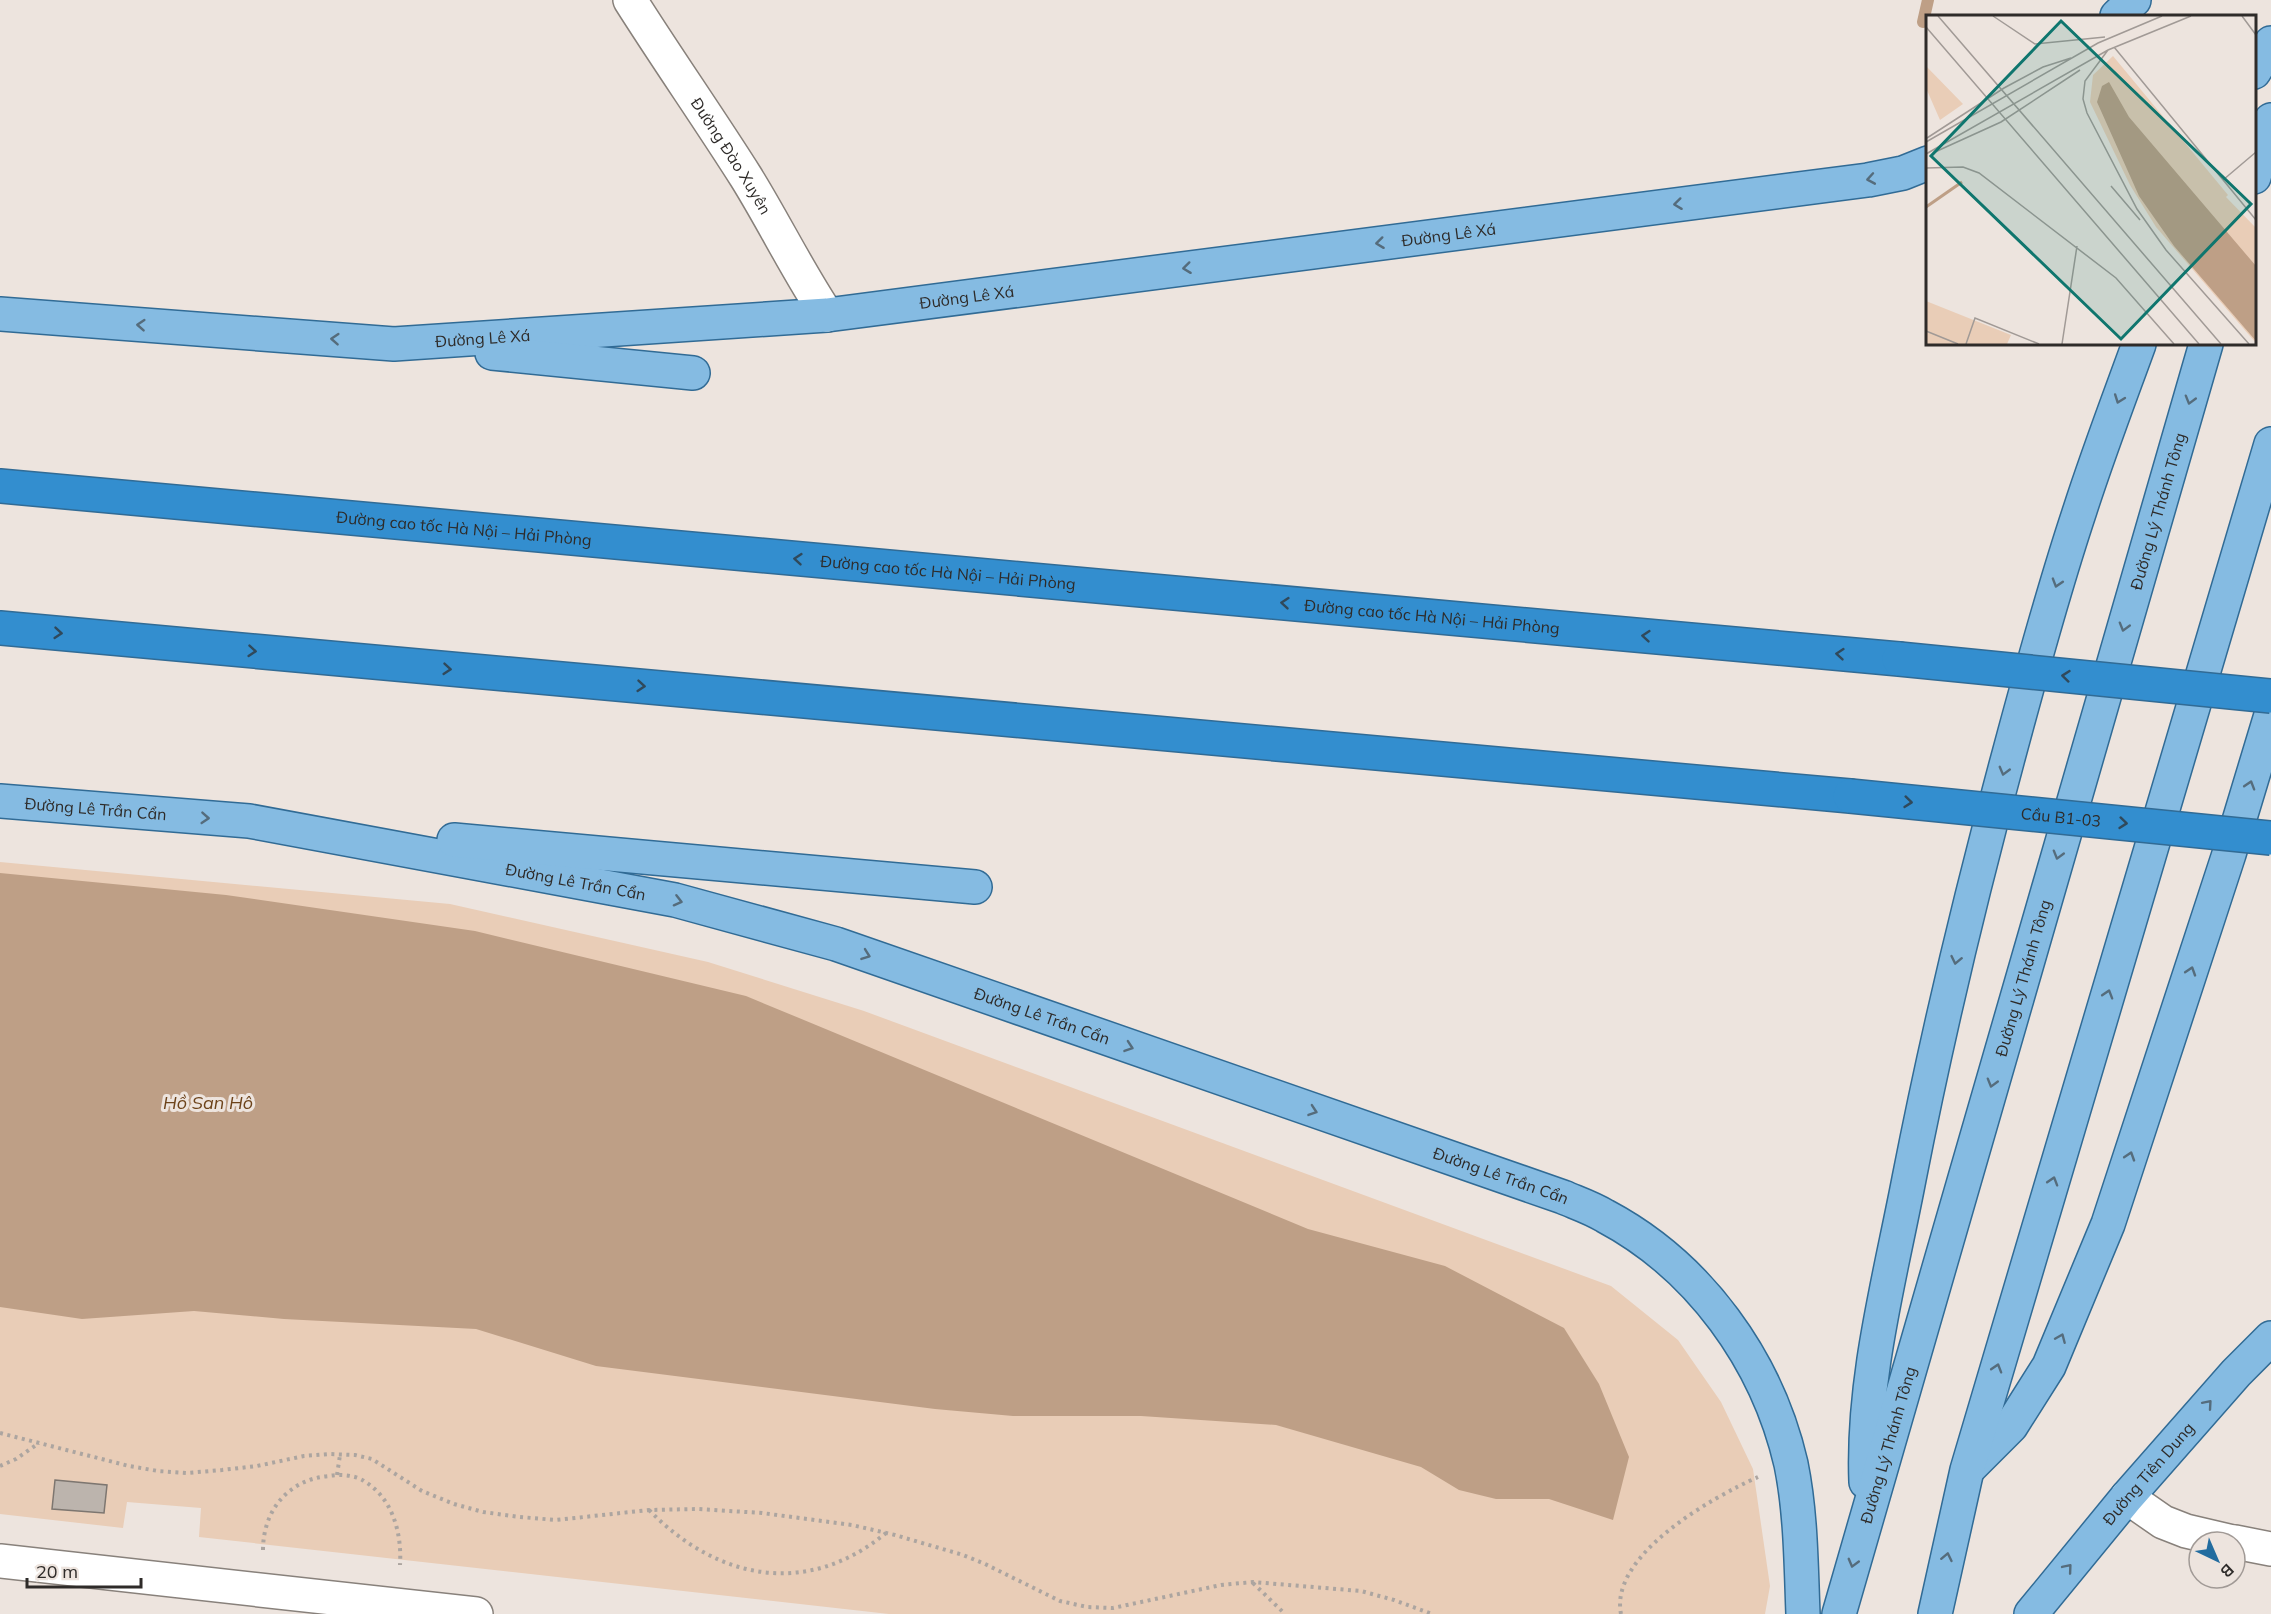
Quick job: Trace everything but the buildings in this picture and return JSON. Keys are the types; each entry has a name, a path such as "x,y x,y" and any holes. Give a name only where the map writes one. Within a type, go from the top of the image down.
{"highway":[{"name":"Đường cao tốc Hà Nội – Hải Phòng","path":"0,486 1899,659 2271,696"},
{"name":"Cầu B1-03","path":"0,628 1850,796 2271,838"}],"main road":[{"path":"2118,15 2134,0"},
{"path":"2256,69 2271,43"},
{"path":"2256,170 2271,120"},
{"name":"Đường Lê Xá","path":"0,314 394,344 827,315 1868,180 1903,173 1926,164"},
{"path":"394,344 693,373"},
{"path":"1868,1512 1865,1448 1868,1403 1915,1146 1958,951 2042,632 2080,509 2139,345"},
{"name":"Đường Lý Thánh Tông","path":"1839,1614 2206,345"},
{"path":"1935,1614 1967,1470 2271,444"},
{"path":"1967,1470 2011,1426 2049,1366 2108,1224 2229,854 2271,715"},
{"name":"Đường Lê Trần Cẩn","path":"0,801 249,821 675,900 836,944 1563,1197 1605,1215 1673,1263 1702,1293 1730,1327 1766,1390 1783,1434 1791,1465 1800,1535 1803,1614"},
{"path":"249,821 975,887"},
{"name":"Đường Tiên Dung","path":"2031,1614 2127,1497 2236,1372 2271,1338"}],"street":[{"name":"Đường Đào Xuyên","path":"630,0 747,178 805,281 827,315"},
{"path":"2127,1497 2163,1522 2187,1531"},
{"path":"2247,1545 2271,1550"},
{"path":"0,1561 313,1605 476,1614"}],"path":[{"path":"0,1433 129,1466 158,1471 187,1473 257,1466 304,1456 340,1455 372,1459 422,1491 483,1512 556,1520 649,1510 698,1509 762,1513 852,1525 963,1555 1060,1601 1087,1607 1113,1608 1181,1593 1253,1582 1361,1591 1431,1614"},
{"path":"0,1466 16,1459 39,1443"},
{"path":"337,1475 340,1455"},
{"path":"263,1550 264,1530 271,1512 291,1488 308,1479 337,1475 363,1480 380,1493 396,1525 400,1542 400,1565"},
{"path":"1621,1614 1624,1581 1633,1564 1656,1541 1696,1510 1731,1489 1759,1477"},
{"path":"649,1510 681,1540 701,1552 722,1563 754,1571 783,1573 813,1570 834,1564 868,1547 886,1533"},
{"path":"1253,1582 1285,1614"}],"shaded area":[{"path":"0,862 450,904 708,962 864,1011 1611,1286 1678,1340 1721,1402 1753,1469 1770,1586 1765,1614 889,1614 199,1537 201,1508 127,1502 123,1528 0,1514"}],"water":[{"name":"Hồ San Hô","path":"0,873 226,895 475,931 746,996 1308,1229 1445,1266 1564,1328 1599,1384 1629,1457 1613,1520 1549,1499 1496,1499 1459,1490 1421,1467 1276,1425 1141,1416 1013,1416 935,1409 596,1366 476,1329 284,1319 194,1311 82,1319 0,1307"}],"waterway":[{"path":"1923,22 1928,0"}]}
